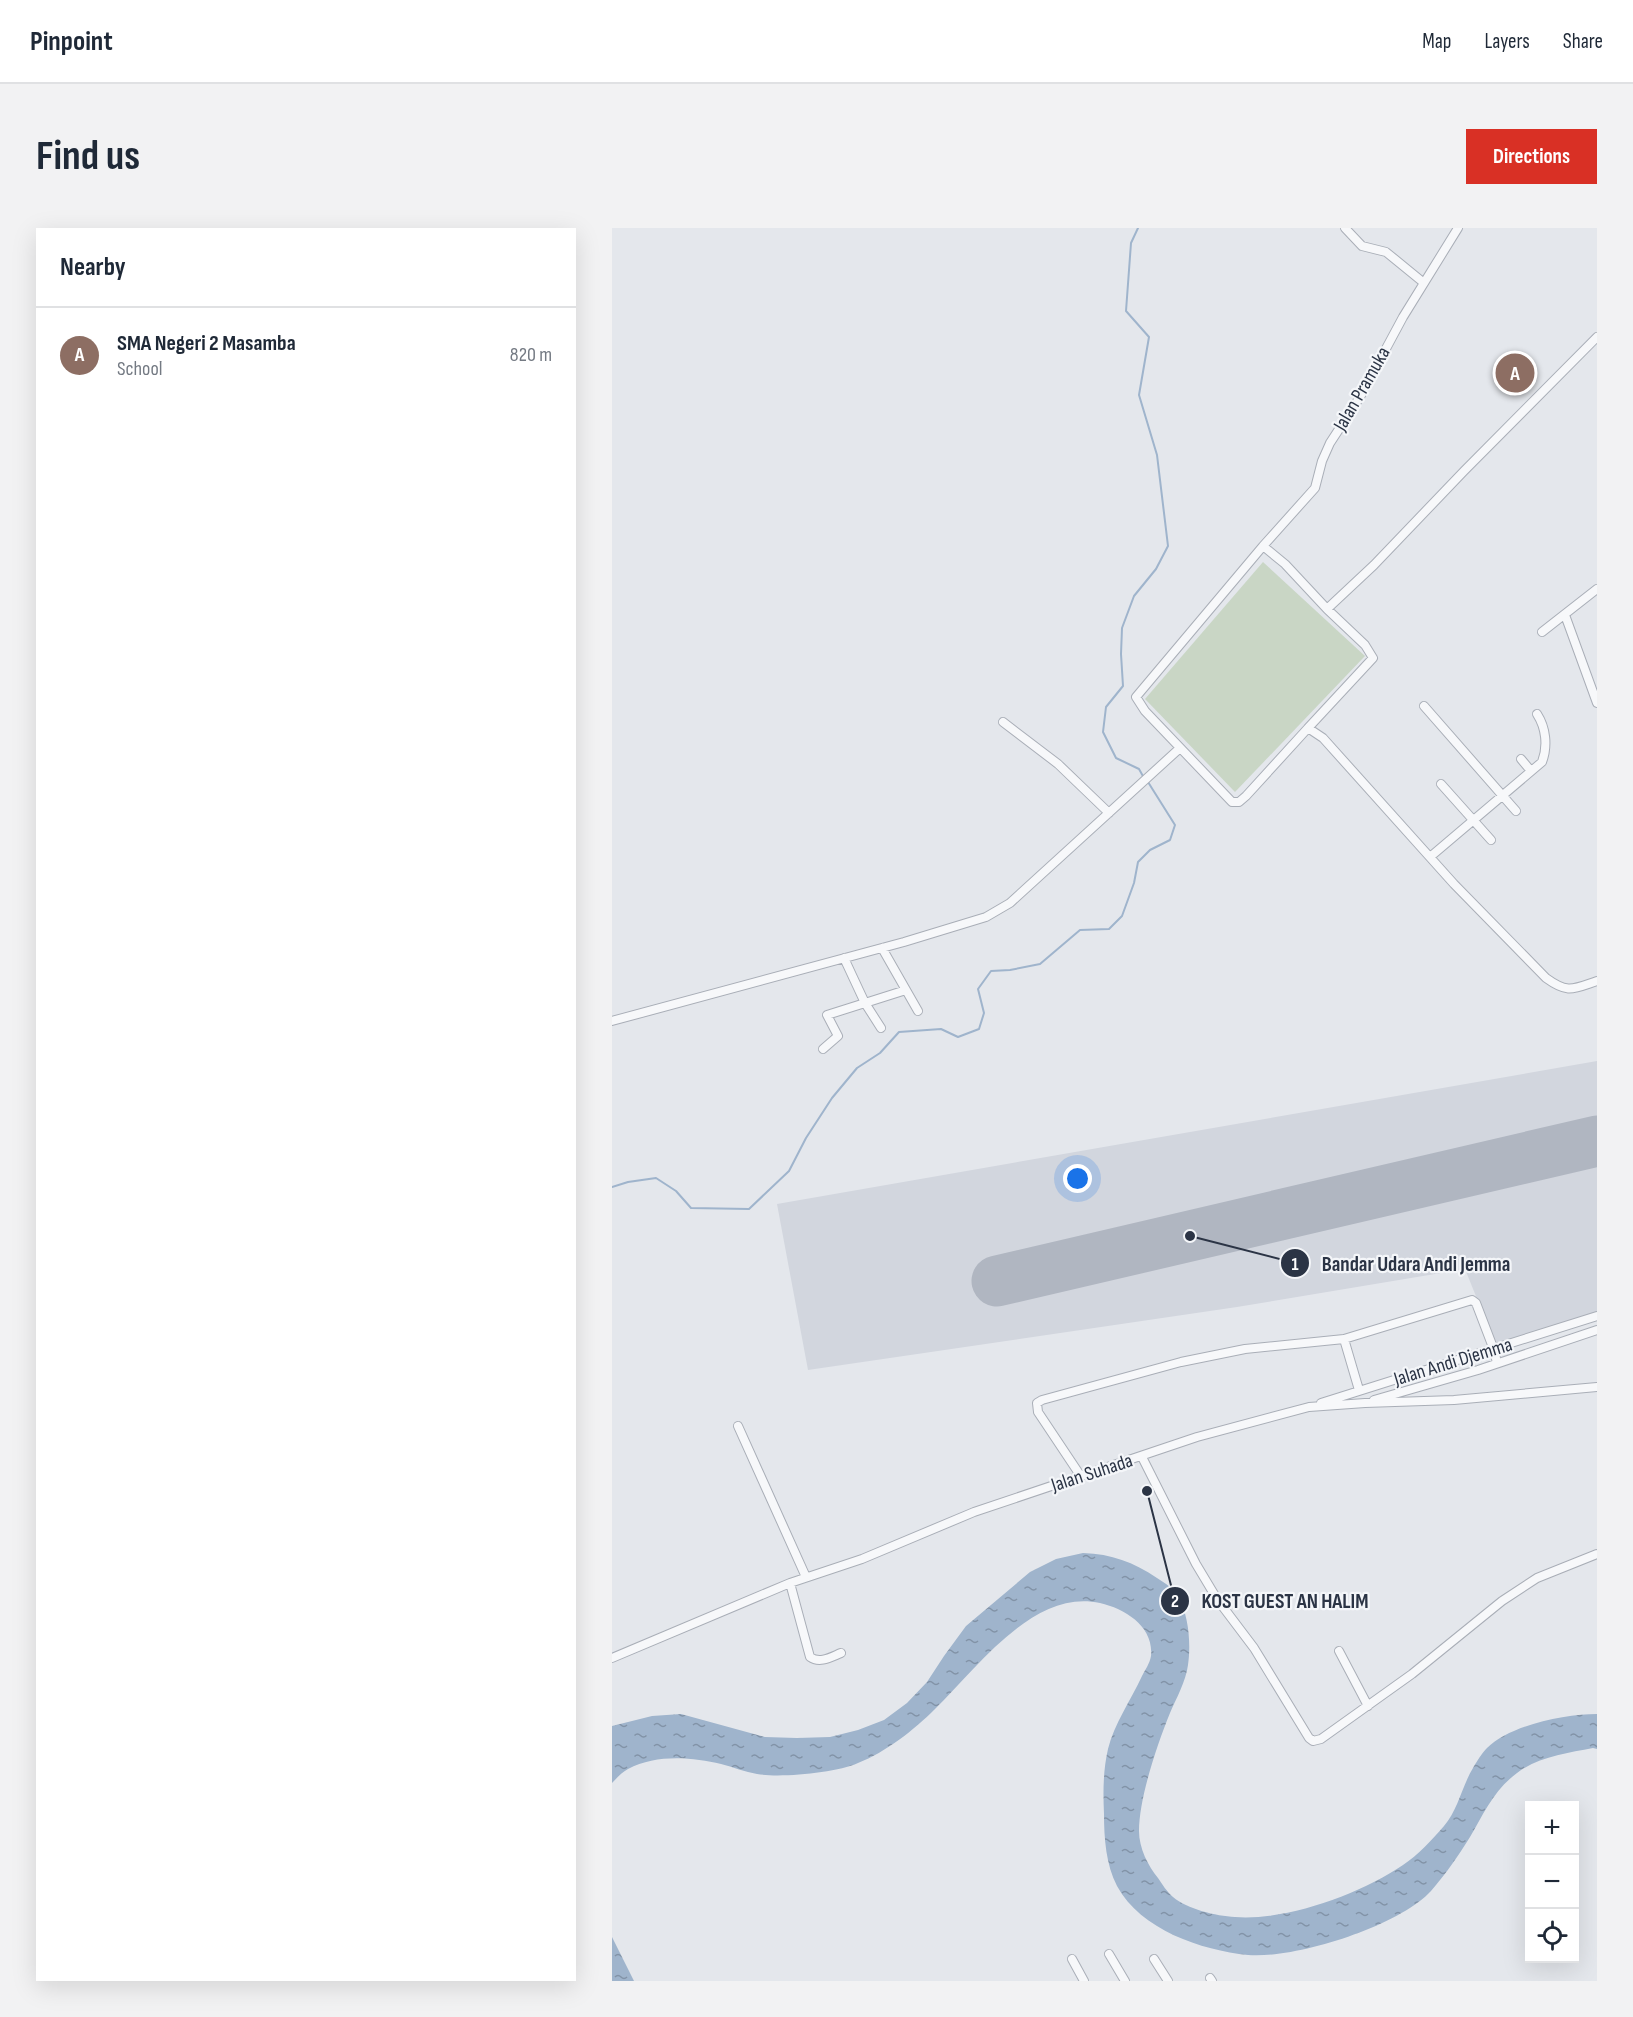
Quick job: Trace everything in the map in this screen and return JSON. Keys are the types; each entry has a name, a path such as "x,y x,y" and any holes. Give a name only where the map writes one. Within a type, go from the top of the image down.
{"street":[{"path":"1345,228 1362,246 1386,252 1424,283"},
{"name":"Jalan Pramuka","path":"1180,748 1145,711 1136,697 1263,546 1311,494 1318,480 1326,451 1360,397 1403,317 1458,228"},
{"path":"1327,609 1374,566 1597,337"},
{"path":"612,1021 882,948 986,917 1010,903 1180,748 1232,802 1239,802 1373,658 1365,645 1279,558 1263,546"},
{"path":"1542,632 1597,589"},
{"path":"1565,615 1597,703"},
{"path":"1424,706 1515,811"},
{"path":"1430,857 1542,762 1544,726 1537,714"},
{"path":"1004,722 1058,764 1109,813"},
{"path":"1308,728 1323,738 1430,857 1546,978 1559,988 1570,990 1597,981"},
{"path":"1521,759 1531,771"},
{"path":"1442,784 1491,840"},
{"path":"882,948 918,1011"},
{"path":"843,958 865,1003 881,1028"},
{"path":"823,1049 838,1036 826,1015 906,990"},
{"path":"1080,1475 1038,1413 1037,1403 1042,1400 1181,1362 1245,1349 1344,1339 1472,1300 1476,1303 1497,1364"},
{"name":"Jalan Andi Djemma","path":"1310,1407 1359,1390 1596,1319"},
{"name":"Jalan Andi Djemma","path":"1365,1403 1497,1364 1597,1330"},
{"path":"1344,1339 1359,1390"},
{"name":"Jalan Suhada","path":"612,1658 790,1583 862,1559 974,1512 1197,1437 1310,1407 1454,1400 1597,1387"},
{"path":"738,1426 806,1577"},
{"path":"1142,1457 1196,1564 1217,1599 1254,1648 1313,1741 1368,1706 1458,1639 1502,1601 1537,1578 1597,1554"},
{"path":"790,1583 810,1657 815,1661 820,1661 841,1653"},
{"path":"1339,1651 1368,1706"},
{"path":"1109,1954 1125,1981"},
{"path":"1071,1959 1084,1981"},
{"path":"1154,1959 1168,1981"}],"shaded area":[{"path":"1597,1061 1597,1312 1496,1346 1465,1269 1237,1307 808,1370 777,1204"}],"green space":[{"path":"1263,562 1365,656 1235,792 1145,699"}],"water":[{"path":"1083,1553 1113,1557 1148,1572 1174,1591 1185,1612 1189,1639 1187,1671 1154,1756 1142,1803 1139,1837 1148,1862 1167,1890 1179,1901 1194,1908 1235,1917 1277,1915 1345,1895 1386,1876 1414,1857 1449,1820 1469,1775 1485,1750 1497,1740 1523,1727 1570,1716 1597,1714 1597,1749 1543,1759 1517,1773 1490,1802 1447,1872 1416,1904 1372,1928 1346,1938 1292,1952 1268,1955 1248,1955 1211,1948 1174,1935 1141,1915 1117,1886 1110,1869 1105,1842 1105,1765 1114,1730 1150,1661 1151,1646 1148,1636 1136,1621 1119,1610 1100,1603 1076,1602 1052,1607 1030,1619 988,1653 918,1725 889,1747 848,1767 808,1774 767,1775 721,1764 674,1758 639,1764 622,1773 612,1783 612,1726 652,1716 681,1714 765,1737 797,1738 830,1737 884,1720 907,1703 927,1682 966,1626 1030,1572 1056,1559"},
{"path":"612,1937 634,1981 612,1981"}],"waterway":[{"path":"1138,228 1131,243 1126,311 1149,337 1139,395 1157,455 1168,546 1156,569 1134,596 1122,628 1123,686 1106,707 1103,732 1116,758 1139,769 1144,778"},
{"path":"612,1187 656,1178 676,1191 691,1208 749,1209 789,1171 806,1138 832,1098 857,1068 880,1053 899,1032 941,1029 958,1037 979,1029 984,1013 978,989 991,971 1040,964 1080,930 1109,929 1122,916 1134,883 1138,862 1150,850 1170,840 1175,825 1148,782"}],"runway":[{"path":"997,1281 1597,1141"}],"place":[{"name":"SMA Negeri 2 Masamba","path":"1515,373"},
{"name":"Bandar Udara Andi Jemma","path":"1190,1236"},
{"name":"KOST GUEST AN HALIM","path":"1147,1491"}]}
